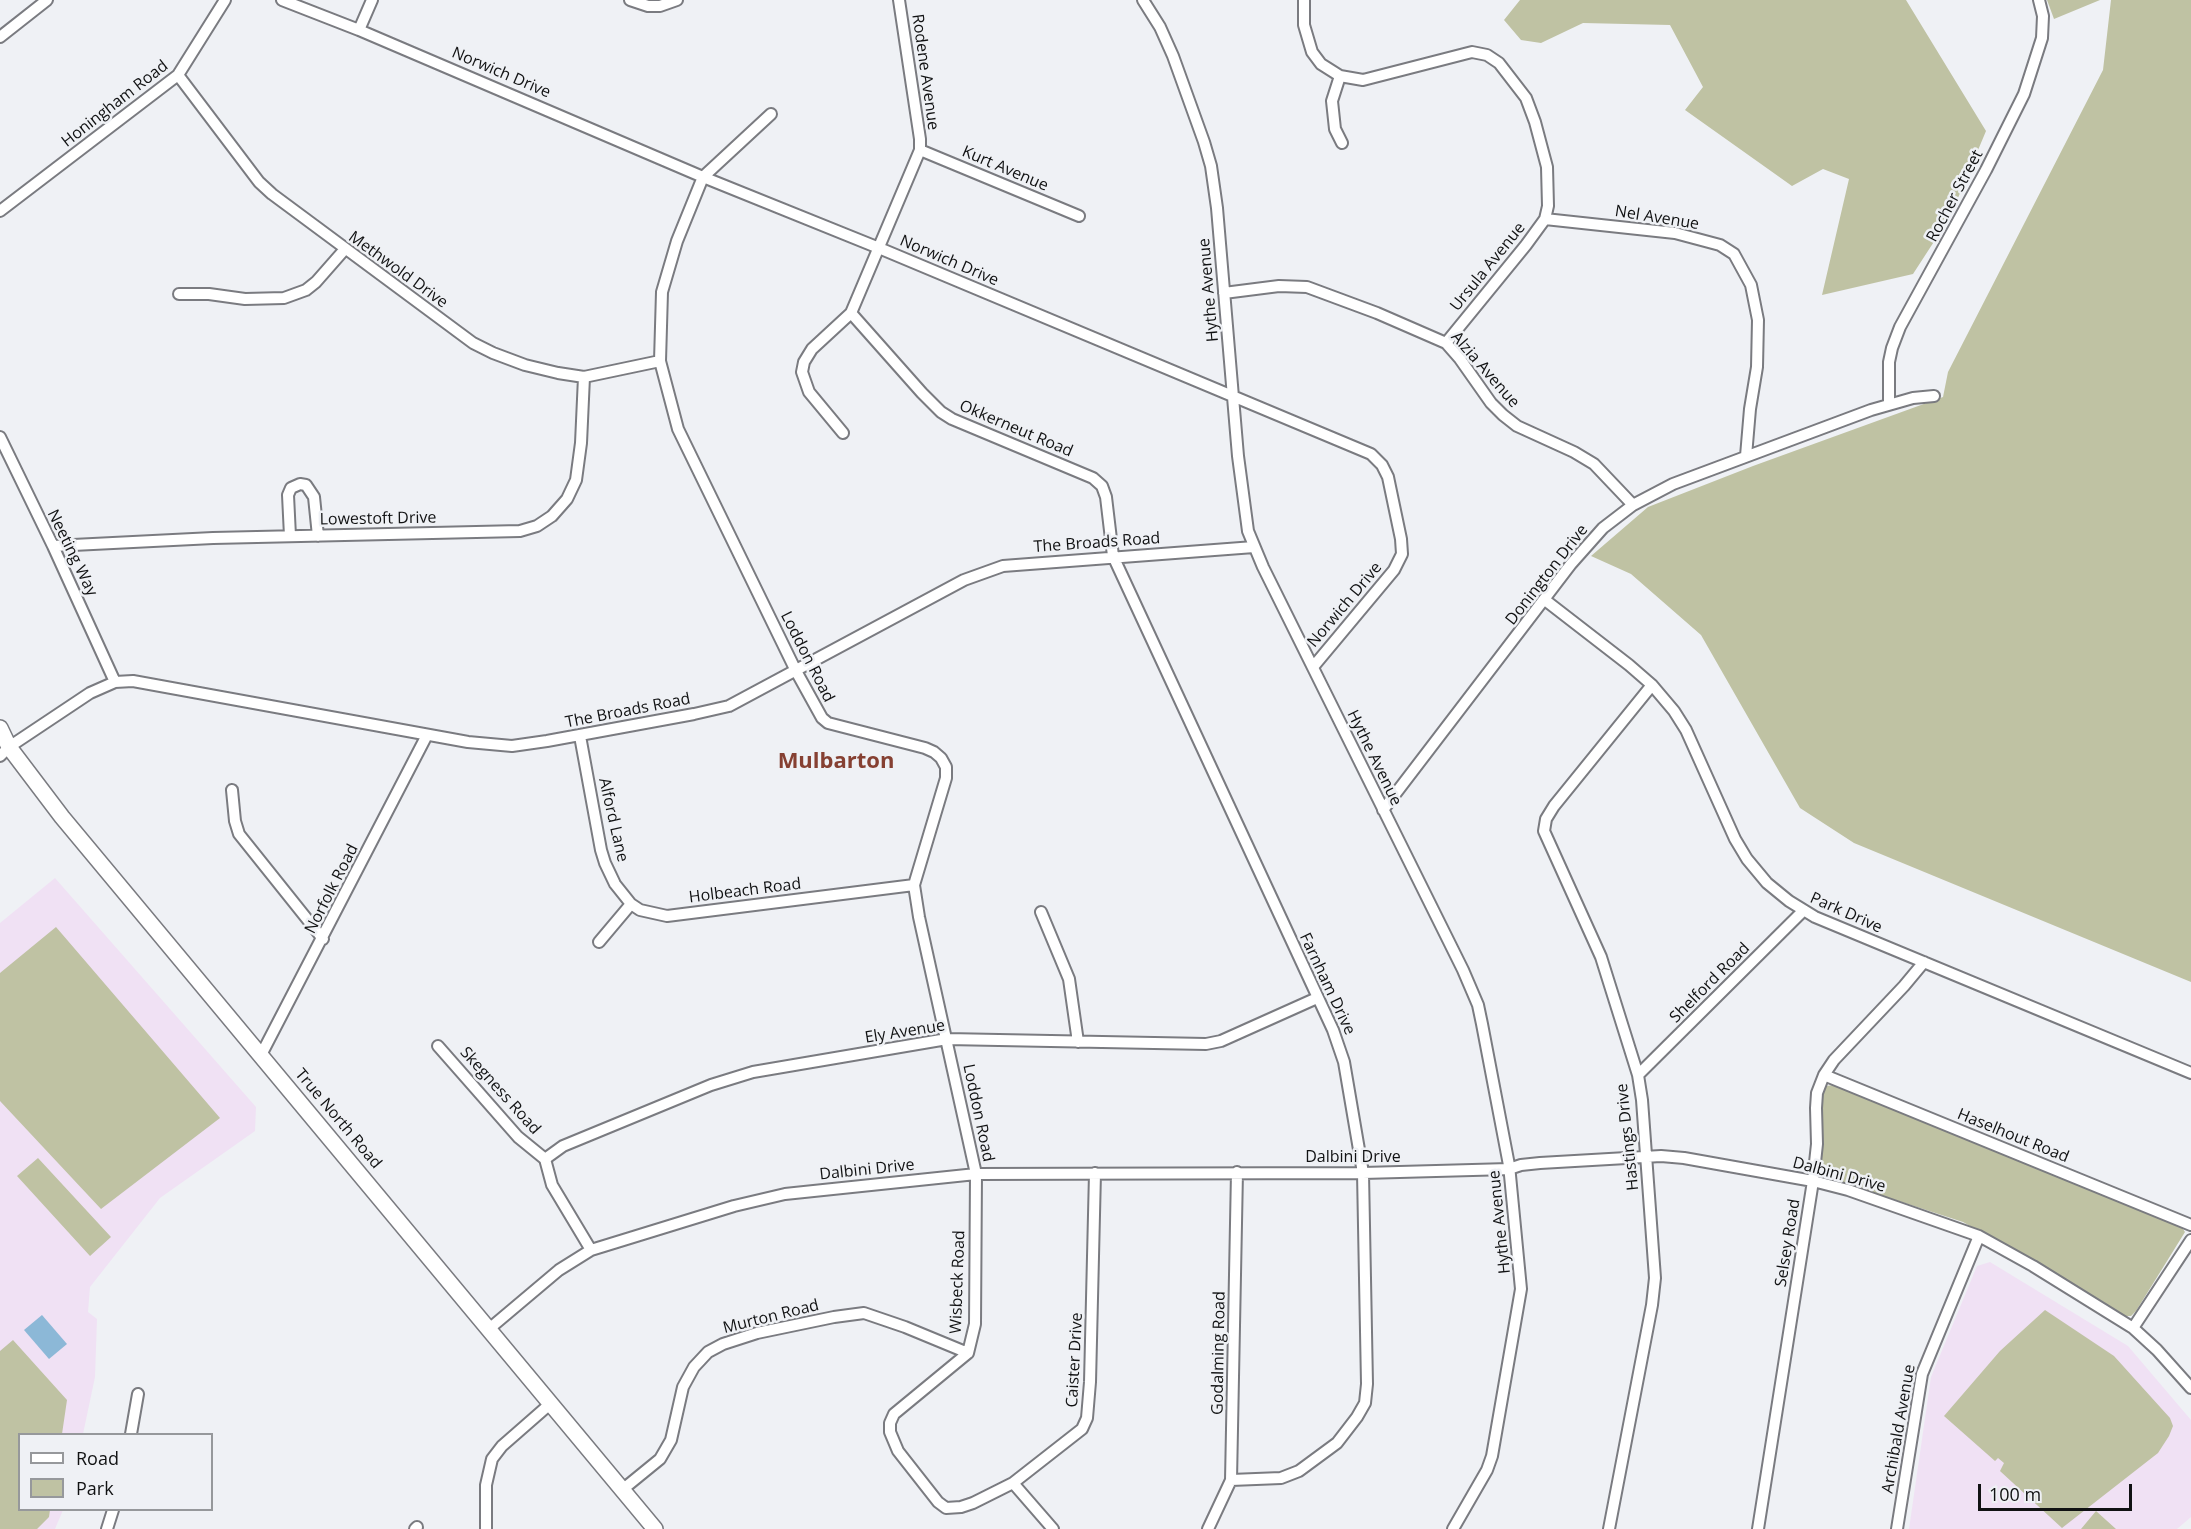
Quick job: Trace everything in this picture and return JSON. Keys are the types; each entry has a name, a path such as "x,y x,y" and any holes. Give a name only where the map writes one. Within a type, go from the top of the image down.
{"main road":[{"name":"True North Road","path":"0,728 5,751 655,1529"}],"street":[{"path":"0,37 47,0"},
{"name":"Honingham Road","path":"0,211 178,75 225,0"},
{"name":"Norwich Drive","path":"282,0 359,30 703,177 1368,452 1382,465 1388,477 1402,545 1399,561 1313,667"},
{"path":"359,30 372,0"},
{"path":"630,0 648,6 660,6 677,0"},
{"name":"Rodene Avenue","path":"851,313 920,150 899,0"},
{"name":"Hythe Avenue","path":"1143,0 1160,27 1173,56 1206,150 1215,196 1241,489 1248,531 1478,1005 1503,1127 1520,1272 1519,1306 1492,1456 1487,1470 1453,1529"},
{"path":"1304,0 1304,25 1312,52 1321,64 1340,76 1332,101 1335,129 1342,142"},
{"name":"Rocher Street","path":"1889,404 1889,362 1900,327 1986,170 2024,94 2042,38 2043,16 2039,0"},
{"name":"Ursula Avenue","path":"1340,76 1363,80 1472,52 1487,55 1499,63 1526,98 1547,167 1548,206 1545,219 1446,343"},
{"name":"Methwold Drive","path":"178,75 259,182 345,249 474,343 525,365 584,377 660,361"},
{"name":"Loddon Road","path":"771,114 703,177 677,241 662,292 660,361 678,429 796,670 822,717 828,723 925,748 941,758 946,767 946,778 914,885 919,917 976,1174"},
{"name":"Kurt Avenue","path":"920,150 1079,216"},
{"name":"Nel Avenue","path":"1545,219 1675,233 1720,245 1734,254 1751,285 1758,320 1757,367 1746,456"},
{"path":"179,294 210,294 245,299 284,298 306,290 316,282 345,249"},
{"name":"Alzia Avenue","path":"1224,293 1280,286 1307,287 1421,330 1446,343 1491,403 1503,415 1517,426 1574,452 1594,465 1633,505"},
{"path":"843,433 809,392 802,372 804,362 812,349 851,313"},
{"name":"Okkerneut Road","path":"851,313 941,412 952,419 1097,481 1106,497 1113,556"},
{"name":"Lowestoft Drive","path":"53,546 290,536 520,531 537,526 552,516 567,499 576,480 581,443 584,377"},
{"name":"Donington Drive","path":"1383,810 1588,544 1633,505 1673,484 1889,404 1934,396"},
{"name":"Neeting Way","path":"0,437 115,682"},
{"path":"290,536 288,495 291,489 300,484 306,485 314,497 318,536"},
{"name":"The Broads Road","path":"5,751 90,693 115,682 133,681 428,735 512,746 580,736 729,706 984,571 1003,566 1113,556 1254,547"},
{"name":"Farnham Drive","path":"1113,556 1317,998 1334,1030 1344,1062 1363,1173 1367,1384 1365,1403 1361,1412 1337,1443 1299,1471 1281,1478 1231,1480"},
{"name":"Park Drive","path":"1545,600 1652,686 1686,730 1735,839 1748,859 1773,888 1803,911 2191,1073"},
{"name":"Hastings Drive","path":"1609,1529 1652,1305 1655,1278 1646,1156 1638,1076 1594,938 1544,831 1546,819 1554,806 1652,686"},
{"name":"Norfolk Road","path":"261,1055 428,735"},
{"name":"Alford Lane","path":"580,736 601,850 612,878 631,904"},
{"path":"232,790 235,821 239,834 323,939"},
{"name":"Holbeach Road","path":"631,904 640,910 667,916 914,885"},
{"path":"599,942 631,904"},
{"name":"Shelford Road","path":"1638,1076 1803,911"},
{"path":"1041,912 1069,979 1078,1042"},
{"name":"Selsey Road","path":"1758,1529 1813,1180 1817,1144 1816,1100 1824,1075 1834,1060 1924,962"},
{"name":"Ely Avenue","path":"545,1159 563,1146 729,1079 764,1070 947,1039 1206,1044 1221,1041 1317,998"},
{"name":"Skegness Road","path":"438,1046 518,1137 545,1159"},
{"name":"Haselhout Road","path":"1824,1075 2191,1225"},
{"name":"Dalbini Drive","path":"489,1329 559,1270 591,1250 734,1206 776,1196 976,1174 1363,1173 1509,1169 1521,1164 1646,1156 1684,1158 1813,1180 1979,1236 2033,1266 2133,1328 2157,1350 2191,1388"},
{"path":"545,1159 552,1185 591,1250"},
{"name":"Godalming Road","path":"1208,1529 1231,1480 1237,1172"},
{"name":"Caister Drive","path":"952,1509 973,1503 1013,1483 1073,1437 1082,1429 1087,1418 1090,1382 1095,1173"},
{"name":"Wisbeck Road","path":"952,1509 938,1502 898,1451 890,1432 890,1423 894,1414 968,1353 975,1324 976,1174"},
{"name":"Archibald Avenue","path":"1897,1529 1922,1374 1979,1236"},
{"path":"2133,1328 2191,1240"},
{"name":"Murton Road","path":"622,1490 660,1459 670,1440 683,1387 694,1367 708,1352 723,1344 768,1330 864,1313 968,1353"},
{"path":"131,1433 138,1394"},
{"path":"486,1529 486,1485 492,1458 502,1446 550,1404"},
{"path":"1013,1483 1053,1529"},
{"path":"107,1529 112,1511"}],"shaded area":[{"path":"55,878 256,1107 255,1131 160,1198 90,1287 88,1312 97,1319 95,1377 83,1433 18,1433 18,1511 63,1511 55,1529 0,1529 0,923"},
{"path":"1990,1262 2128,1346 2191,1420 2191,1517 2177,1529 1909,1529 1931,1377 1977,1266"}],"green space":[{"path":"1520,0 1906,0 1986,131 1950,217 1913,274 1822,295 1849,179 1823,169 1792,186 1685,110 1703,87 1670,25 1583,23 1541,43 1521,40 1504,20"},
{"path":"2047,0 2100,0 2054,19"},
{"path":"2111,0 2191,0 2191,982 1854,843 1800,808 1701,635 1631,574 1591,556 1648,507 1943,397 1948,372 2103,70"},
{"path":"56,927 220,1118 101,1209 0,1101 0,973"},
{"path":"1833,1085 2181,1226 2185,1232 2136,1311 2131,1316 2124,1316 2102,1301 1963,1222 1819,1175 1816,1111 1822,1090 1826,1086"},
{"path":"38,1158 111,1237 90,1256 17,1176"},
{"path":"2045,1310 2114,1356 2170,1418 2173,1426 2158,1453 2062,1528 2000,1471 2004,1463 1998,1458 1995,1461 1944,1416 2000,1351"},
{"path":"13,1340 67,1400 62,1433 18,1433 18,1511 50,1511 49,1517 37,1529 0,1529 0,1351"},
{"path":"2096,1511 2116,1529 2081,1529"}],"water":[{"path":"42,1315 67,1344 49,1359 24,1330"}],"district":[{"name":"Mulbarton","path":"836,762"}]}
